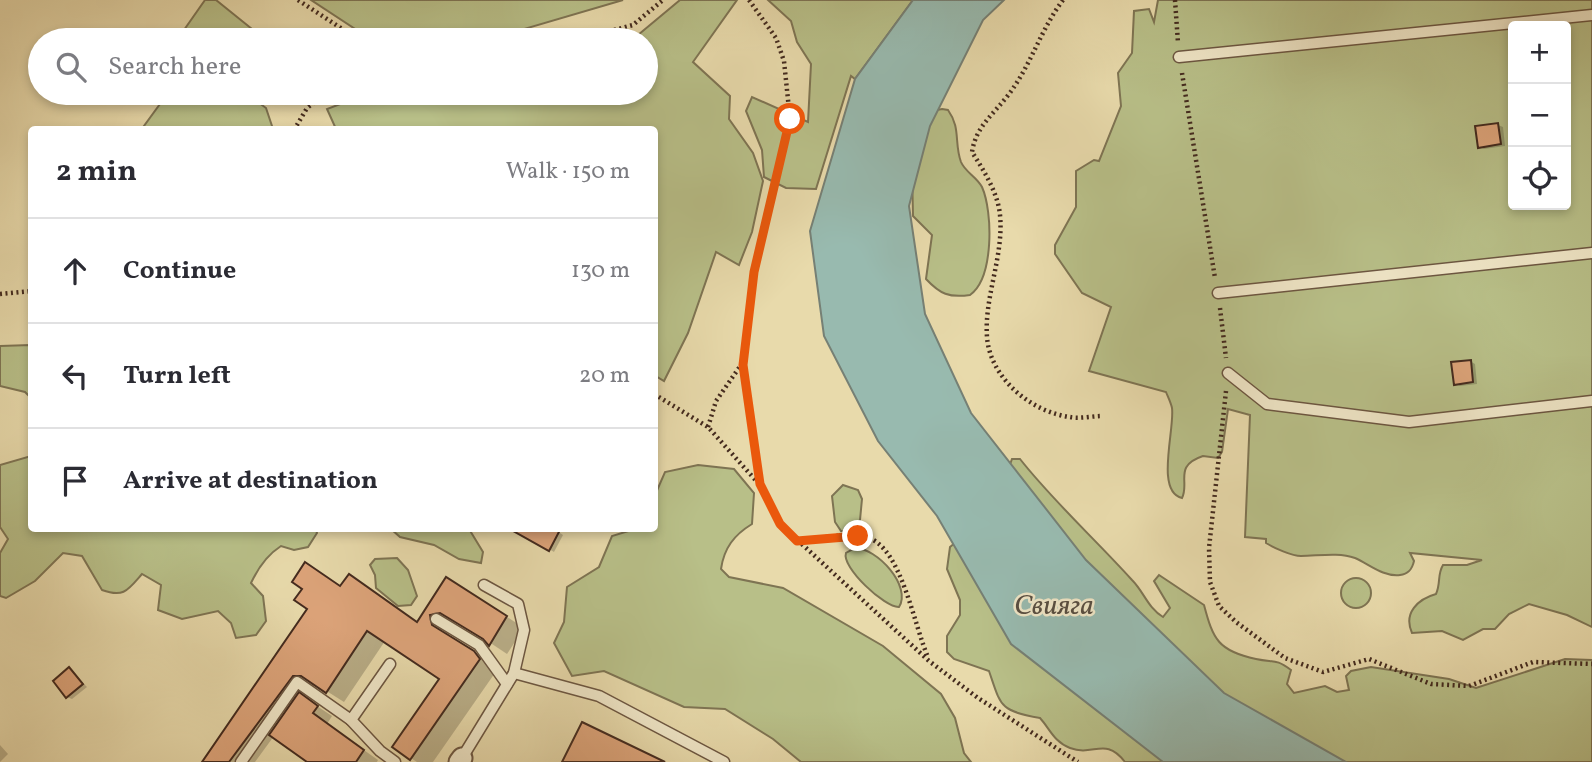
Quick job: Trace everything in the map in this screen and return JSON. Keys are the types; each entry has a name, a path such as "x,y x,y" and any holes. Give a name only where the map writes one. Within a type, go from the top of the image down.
{"lane":[{"path":"1180,57 1592,15"},
{"path":"1218,293 1592,253"},
{"path":"1228,373 1267,404 1409,422 1592,401"},
{"path":"463,761 514,673 524,630 518,604 484,585"},
{"path":"436,619 479,645 507,684"},
{"path":"351,720 390,664"},
{"path":"514,673 599,696 724,762"},
{"path":"242,762 297,682 351,720 380,751 395,762"}],"path":[{"path":"298,0 341,28"},
{"path":"622,28 633,25 663,0"},
{"path":"749,0 776,38 784,61 790,119 754,272 743,362 760,484"},
{"path":"1063,0 1050,17 1010,93 987,117 974,139 972,152 988,177 1000,214 998,268 987,338 997,369 1017,394 1070,417 1102,416"},
{"path":"1175,0 1180,57 1218,293 1228,373 1209,548 1210,582 1219,606 1285,658 1324,672 1368,659 1431,684 1469,687 1533,662 1592,664"},
{"path":"296,126 311,105"},
{"path":"0,294 28,291"},
{"path":"708,427 716,401 743,362"},
{"path":"658,396 708,427 760,484 780,524 929,661 978,698 1078,762"},
{"path":"797,541 858,536 882,545 897,565 916,629 929,661"}],"green space":[{"path":"205,0 216,0 251,28 185,28"},
{"path":"311,0 623,0 528,28 354,28"},
{"path":"680,0 737,0 693,62 730,96 729,119 753,153 763,181 752,232 739,265 716,252 688,333 664,381 658,377 658,126 335,126 327,109 338,105 658,105 658,28 646,28"},
{"path":"768,0 913,0 855,79 851,76 816,189 786,188 764,177 762,150 746,111 752,97 808,122 811,64 797,42 791,21"},
{"path":"1158,0 1592,0 1592,627 1567,615 1529,604 1509,614 1495,629 1483,629 1463,640 1442,631 1412,633 1409,619 1411,613 1423,599 1436,594 1443,565 1467,565 1482,560 1410,553 1414,561 1411,569 1405,574 1394,575 1348,556 1297,556 1269,545 1266,539 1245,537 1250,415 1228,409 1222,452 1218,458 1203,456 1188,465 1185,469 1182,498 1174,493 1169,484 1168,472 1172,408 1166,392 1089,371 1111,307 1082,293 1055,254 1055,245 1076,207 1076,171 1094,160 1099,161 1121,106 1118,73 1132,53 1134,11 1149,9 1154,22"},
{"path":"159,105 262,105 266,108 272,126 144,126"},
{"path":"948,110 952,117 961,162 982,187 986,198 989,228 987,260 978,287 970,295 945,294 926,279 932,235 913,216 912,170 932,111"},
{"path":"28,345 28,395 0,386 0,346"},
{"path":"28,457 28,532 317,533 308,547 294,550 281,546 267,558 257,572 251,583 263,596 266,621 256,635 236,638 231,623 218,611 182,619 158,610 161,585 142,574 121,593 102,590 82,556 63,553 35,581 6,598 0,596 0,553 8,539 0,527 0,465"},
{"path":"1012,459 1020,459 1132,580 1158,613 1163,617 1170,608 1154,581 1159,575 1204,605 1214,635 1225,647 1243,656 1278,662 1291,670 1287,684 1294,693 1325,686 1337,692 1349,690 1346,676 1351,671 1371,667 1449,679 1476,688 1565,659 1592,660 1592,762 1334,762 1215,689 1116,607 1007,473"},
{"path":"698,465 734,469 754,493 752,524 731,543 721,569 729,577 783,588 883,646 941,694 955,718 964,753 971,762 801,762 773,739 725,709 684,707 604,671 572,676 554,643 564,622 567,587 599,567 612,536 625,532 658,532 658,488 665,472"},
{"path":"843,485 858,490 862,499 860,520 847,531 841,531 835,522 832,496"},
{"path":"394,532 471,532 483,552 481,563 459,559 434,545 400,537"},
{"path":"956,542 1172,762 1125,762 1111,750 1070,748 1056,739 1040,718 1016,713 1004,705 989,671 954,659 947,652 947,636 960,615 960,600 947,569 950,547"},
{"path":"855,548 873,554 897,579 902,598 899,607 884,601 857,577 846,559 846,553"},
{"path":"397,558 408,570 417,596 411,605 398,606 376,588 375,575 370,565 375,559"},
{"path":"1356,578 1367,582 1371,593 1367,604 1356,608 1345,604 1341,593 1345,582"}],"water":[{"name":"Свияга","path":"913,0 1004,0 983,20 930,126 909,206 925,314 971,413 1086,560 1224,693 1346,762 1163,762 1011,644 937,516 878,441 824,336 810,231 855,79"}],"building":[{"path":"1498,123 1501,144 1478,148 1475,126"},
{"path":"1471,360 1473,382 1454,385 1451,362"},
{"path":"515,532 559,532 549,551"},
{"path":"305,562 340,586 349,574 417,622 446,577 507,616 489,646 483,639 440,613 430,615 432,625 474,651 480,659 410,760 392,747 439,679 367,631 326,693 301,676 293,676 229,762 202,762 307,609 294,600 302,589 292,582"},
{"path":"69,667 83,684 66,698 53,681"},
{"path":"299,692 318,706 313,713 364,750 356,762 307,762 269,735"},
{"path":"582,722 665,762 562,762"}],"route":[{"path":"790,119 754,272 743,362 760,484 780,524 797,541 858,536"}]}
